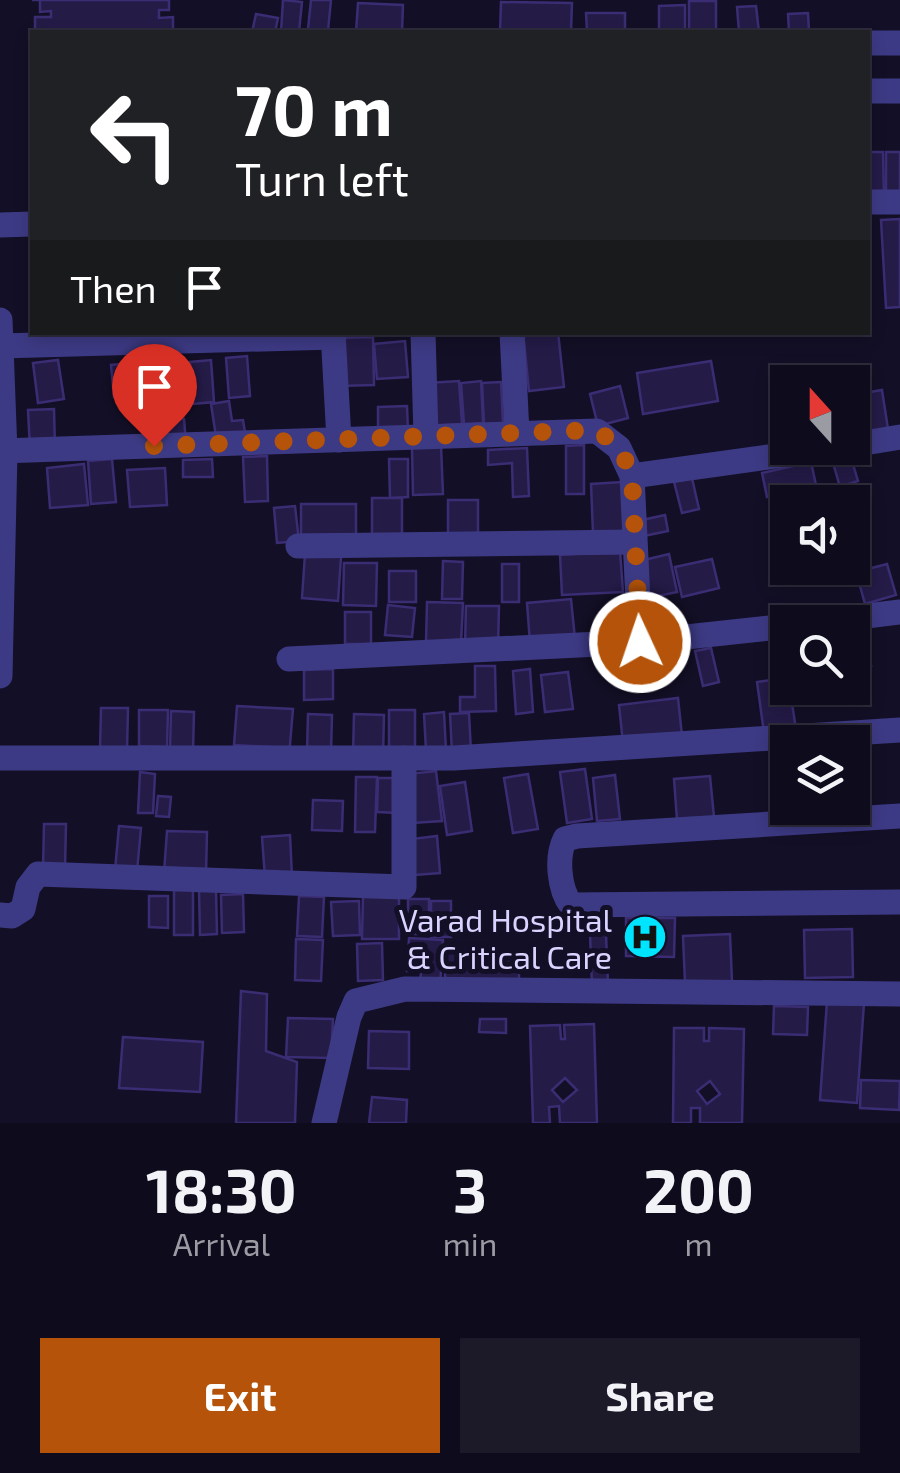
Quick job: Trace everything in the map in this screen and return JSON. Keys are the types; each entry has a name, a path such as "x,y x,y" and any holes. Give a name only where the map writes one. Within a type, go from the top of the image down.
{"street":[{"path":"870,43 900,43"},
{"path":"870,91 900,91"},
{"path":"870,202 900,202"},
{"path":"0,224 30,224"},
{"path":"0,320 0,676"},
{"path":"0,346 333,335 339,440"},
{"path":"423,335 426,436"},
{"path":"512,335 517,434"},
{"path":"2,452 597,430 620,448 632,476 640,642"},
{"path":"870,441 900,437"},
{"path":"632,476 770,457"},
{"path":"298,546 634,542"},
{"path":"870,616 900,612"},
{"path":"289,658 640,642 770,628"},
{"path":"0,758 404,758 900,730"},
{"path":"0,915 12,916 23,910 28,887 38,874 404,886 404,758"},
{"path":"900,816 577,836 565,839 559,850 564,895 571,905 900,902"},
{"path":"324,1123 349,1017 356,1001 374,993 424,990 900,994"}],"building":[{"path":"40,0 169,0 169,10 159,10 159,18 173,17 173,30 35,30 35,17 51,17 51,11 40,12"},
{"path":"283,0 302,2 299,30 281,30"},
{"path":"311,0 331,0 328,30 308,29"},
{"path":"689,1 716,1 716,30 689,30"},
{"path":"501,2 572,3 571,30 500,30"},
{"path":"358,3 403,5 402,30 356,30"},
{"path":"685,5 685,30 659,30 659,6"},
{"path":"756,6 759,30 739,30 737,7"},
{"path":"586,13 625,13 625,30 587,30"},
{"path":"808,13 809,30 789,30 788,14"},
{"path":"256,14 278,18 275,30 252,30"},
{"path":"870,152 883,152 884,197 870,197"},
{"path":"886,152 900,152 900,198 886,198"},
{"path":"900,219 900,307 886,308 881,220"},
{"path":"523,335 558,335 564,387 529,391"},
{"path":"373,337 374,385 338,386 337,338"},
{"path":"405,341 408,377 377,379 374,344"},
{"path":"247,356 250,396 229,398 226,358"},
{"path":"58,360 64,399 38,403 33,363"},
{"path":"211,360 214,402 193,404 190,362"},
{"path":"711,361 718,401 643,414 637,373"},
{"path":"144,362 147,393 114,397 111,365"},
{"path":"459,381 462,424 429,426 427,383"},
{"path":"481,381 483,423 464,424 461,383"},
{"path":"501,382 503,423 484,424 482,383"},
{"path":"620,386 628,418 598,426 590,394"},
{"path":"882,390 888,429 870,432 870,392"},
{"path":"229,401 232,421 243,420 246,438 217,443 211,404"},
{"path":"407,406 408,431 378,432 378,407"},
{"path":"54,409 55,448 30,449 28,410"},
{"path":"150,419 184,419 186,443 151,445"},
{"path":"584,445 584,494 566,494 566,446"},
{"path":"441,446 443,494 413,495 412,448"},
{"path":"527,448 529,496 513,497 512,463 488,465 488,450"},
{"path":"267,456 268,501 245,502 243,457"},
{"path":"112,459 116,502 91,504 88,461"},
{"path":"212,459 213,477 183,477 183,460"},
{"path":"389,459 408,459 408,497 390,498"},
{"path":"84,464 88,505 50,508 47,468"},
{"path":"812,465 816,485 770,485 767,497 762,473"},
{"path":"834,465 853,465 858,481 839,485"},
{"path":"165,468 167,505 130,507 127,470"},
{"path":"692,478 699,509 682,513 674,482"},
{"path":"622,482 624,532 593,533 591,484"},
{"path":"372,498 402,498 402,537 372,537"},
{"path":"448,500 478,500 478,539 448,539"},
{"path":"301,504 356,504 356,534 301,535"},
{"path":"295,506 299,541 277,543 274,508"},
{"path":"665,515 668,531 644,536 642,520"},
{"path":"620,551 623,592 562,595 560,555"},
{"path":"305,554 341,557 338,601 302,598"},
{"path":"669,554 677,592 648,598 640,561"},
{"path":"712,559 719,588 682,597 675,567"},
{"path":"443,561 463,562 462,599 442,599"},
{"path":"344,563 377,563 376,606 343,605"},
{"path":"502,564 519,564 519,602 502,602"},
{"path":"887,564 896,595 865,604 860,585 870,585 870,568"},
{"path":"389,571 416,571 416,602 389,602"},
{"path":"571,599 575,639 530,643 527,603"},
{"path":"427,602 463,603 461,643 426,642"},
{"path":"388,605 415,608 412,637 385,635"},
{"path":"466,606 499,606 498,646 465,646"},
{"path":"345,612 371,612 371,644 345,644"},
{"path":"711,648 719,682 703,686 695,651"},
{"path":"475,666 495,666 496,711 460,712 460,697 475,697"},
{"path":"333,669 333,699 304,700 304,670"},
{"path":"530,669 533,712 516,714 513,671"},
{"path":"568,672 573,709 545,712 541,675"},
{"path":"770,680 770,705 792,705 795,725 770,725 770,732 764,733 757,682"},
{"path":"678,698 682,736 623,743 619,705"},
{"path":"237,706 293,709 289,756 272,747 234,745"},
{"path":"101,708 128,708 127,751 100,750"},
{"path":"139,710 168,710 167,747 139,746"},
{"path":"389,710 415,710 415,755 389,755"},
{"path":"171,711 194,712 193,751 170,750"},
{"path":"444,712 446,750 426,750 424,714"},
{"path":"469,713 471,752 452,753 450,714"},
{"path":"308,714 332,715 331,753 307,752"},
{"path":"354,714 384,715 383,756 353,755"},
{"path":"585,769 592,819 567,823 560,772"},
{"path":"436,771 442,821 413,823 408,774"},
{"path":"140,772 155,774 153,813 138,813"},
{"path":"528,774 538,829 513,833 504,778"},
{"path":"615,775 620,819 597,821 593,778"},
{"path":"710,776 714,817 677,820 674,779"},
{"path":"356,777 377,777 375,832 355,832"},
{"path":"378,778 398,778 397,813 377,812"},
{"path":"465,782 472,831 447,835 440,786"},
{"path":"158,796 171,797 169,817 156,816"},
{"path":"313,800 343,801 342,831 312,830"},
{"path":"44,824 66,824 65,869 43,868"},
{"path":"119,826 141,828 137,871 115,870"},
{"path":"167,831 207,832 206,875 164,873"},
{"path":"290,835 292,876 265,878 262,837"},
{"path":"437,836 440,873 415,875 412,839"},
{"path":"193,889 193,935 174,935 174,890"},
{"path":"216,890 217,934 200,935 199,891"},
{"path":"243,894 244,932 222,933 221,895"},
{"path":"149,896 168,896 168,928 149,927"},
{"path":"299,896 324,897 322,937 297,936"},
{"path":"363,897 399,897 399,939 362,939"},
{"path":"408,899 429,899 429,934 408,934"},
{"path":"359,901 360,935 333,936 331,902"},
{"path":"431,901 451,901 451,937 431,937"},
{"path":"626,918 675,918 674,957 626,956"},
{"path":"852,929 853,977 805,978 804,930"},
{"path":"590,934 606,934 608,985 592,986"},
{"path":"730,934 732,981 685,983 683,936"},
{"path":"409,938 443,940 440,986 420,985 421,971 407,971"},
{"path":"296,939 323,940 321,981 295,980"},
{"path":"382,943 383,980 358,981 357,944"},
{"path":"445,950 494,950 494,958 519,957 519,982 445,983"},
{"path":"241,991 267,994 266,1051 297,1062 295,1123 236,1123"},
{"path":"827,1001 864,1003 857,1103 820,1100"},
{"path":"774,1006 808,1007 807,1035 773,1034"},
{"path":"288,1018 333,1019 331,1058 286,1057"},
{"path":"480,1019 506,1019 506,1033 479,1032"},
{"path":"594,1024 597,1123 560,1123 559,1106 549,1107 550,1123 533,1123 530,1026 560,1025 561,1039 565,1039 564,1025","holes":["565,1078 577,1090 563,1102 552,1090"]},
{"path":"674,1028 704,1028 704,1041 709,1041 709,1028 744,1029 742,1123 700,1123 700,1108 691,1108 691,1123 673,1123","holes":["710,1081 720,1094 707,1104 697,1091"]},
{"path":"369,1031 409,1032 409,1069 368,1068"},
{"path":"123,1037 203,1042 200,1092 119,1088"},
{"path":"861,1080 900,1081 899,1110 860,1108"},
{"path":"372,1097 407,1100 406,1123 369,1123"}],"place":[{"name":"Varad Hospital & Critical Care","path":"645,937"}],"route":[{"path":"154,446 597,430 620,448 632,476 640,642"}]}
